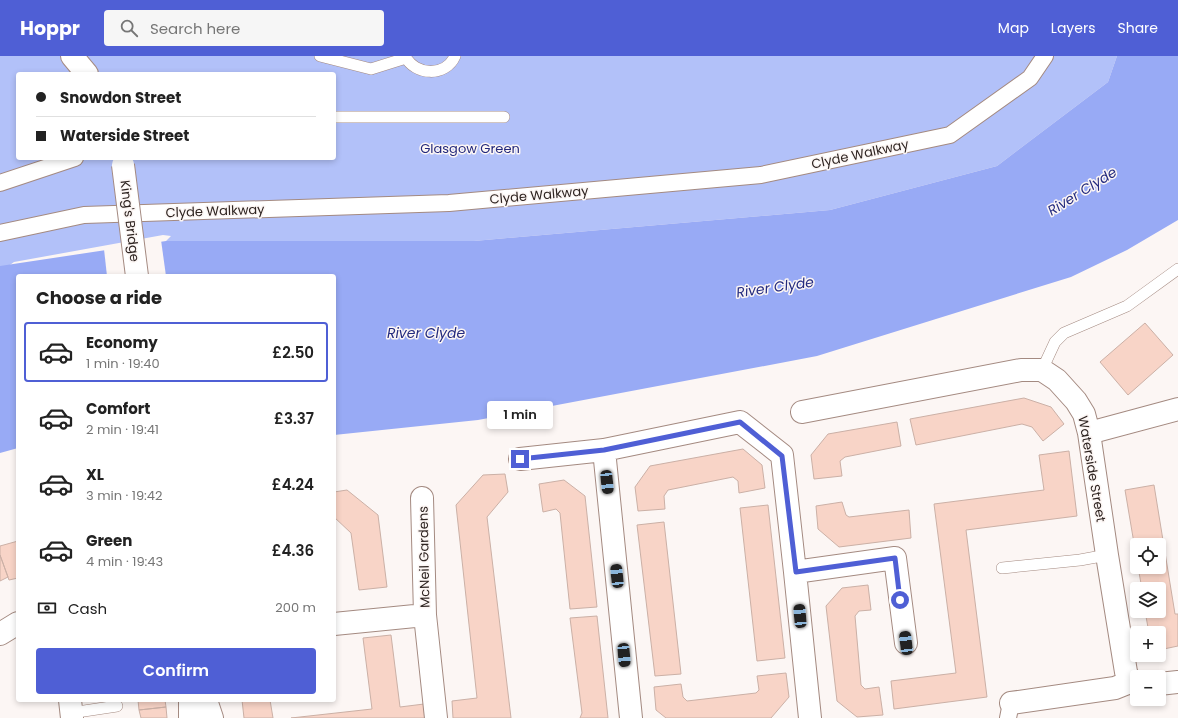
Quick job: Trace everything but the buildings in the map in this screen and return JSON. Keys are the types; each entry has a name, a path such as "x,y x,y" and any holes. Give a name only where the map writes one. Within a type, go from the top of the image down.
{"street":[{"path":"72,56 85,72"},
{"name":"Clyde Walkway","path":"0,233 84,215 450,203 761,175 950,135 1030,78 1045,56"},
{"path":"0,183 69,160"},
{"name":"King's Bridge","path":"122,162 137,274"},
{"path":"802,412 1021,370 1042,370"},
{"name":"Waterside Street","path":"1042,370 1057,380 1076,400 1084,414 1089,433 1126,672 1130,678"},
{"path":"1089,433 1178,409"},
{"path":"520,459 604,450 740,422 782,456 796,572 810,718"},
{"path":"604,450 631,718"},
{"name":"McNeil Gardens","path":"422,498 425,615 436,718"},
{"path":"796,572 895,558 906,643"},
{"name":"McNeil Gardens","path":"336,624 425,615"},
{"path":"0,634 16,624"},
{"path":"1166,683 1178,682"},
{"path":"1010,710 1130,684"},
{"path":"190,702 190,718"},
{"path":"207,702 212,718"}],"lane":[{"path":"320,56 371,69 406,57 412,66 420,70 430,72 447,66 455,56"},
{"path":"336,117 504,117"},
{"path":"1042,370 1055,342 1064,333 1128,306 1178,269"},
{"path":"1002,568 1080,560 1107,555"},
{"path":"71,710 117,706"}],"green space":[{"name":"Glasgow Green","path":"0,56 1117,56 1108,82 997,166 830,210 474,241 166,241 171,236 163,235 14,262 0,271"}],"water":[{"name":"River Clyde","path":"1117,56 1178,56 1178,220 1127,250 1071,277 817,356 478,420 336,435 336,274 16,274 16,449 0,453 0,266 166,241 474,241 830,210 997,166 1108,82"}],"pier":[{"path":"161,240 166,274 107,274 104,249"}],"route":[{"path":"520,459 604,450 740,422 782,456 796,572 895,558 900,600"}]}
